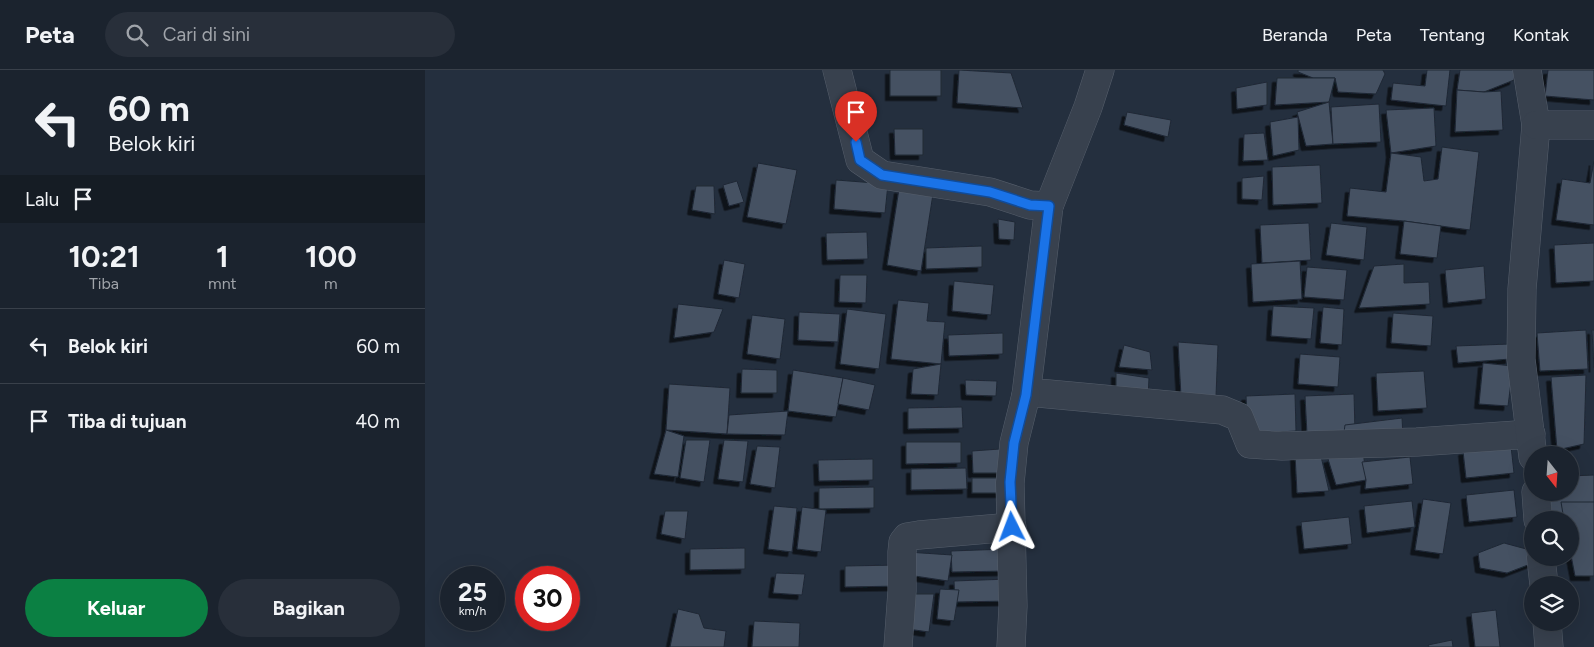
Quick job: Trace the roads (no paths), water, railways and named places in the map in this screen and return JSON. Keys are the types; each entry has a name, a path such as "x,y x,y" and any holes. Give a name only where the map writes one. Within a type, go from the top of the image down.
{"street":[{"path":"837,70 860,160 882,175 990,192 1030,205 1049,206"},
{"path":"1011,647 1013,606 1010,482 1014,443 1026,395 1049,206 1088,107 1100,70"},
{"path":"1026,395 1038,393 1222,410 1239,418 1251,444 1282,446 1417,442 1531,446 1521,359 1522,289 1535,125 1527,70"},
{"path":"1535,125 1594,125"},
{"path":"898,647 903,542 907,538 919,535 1012,527"},
{"path":"1548,631 1549,647"}]}
